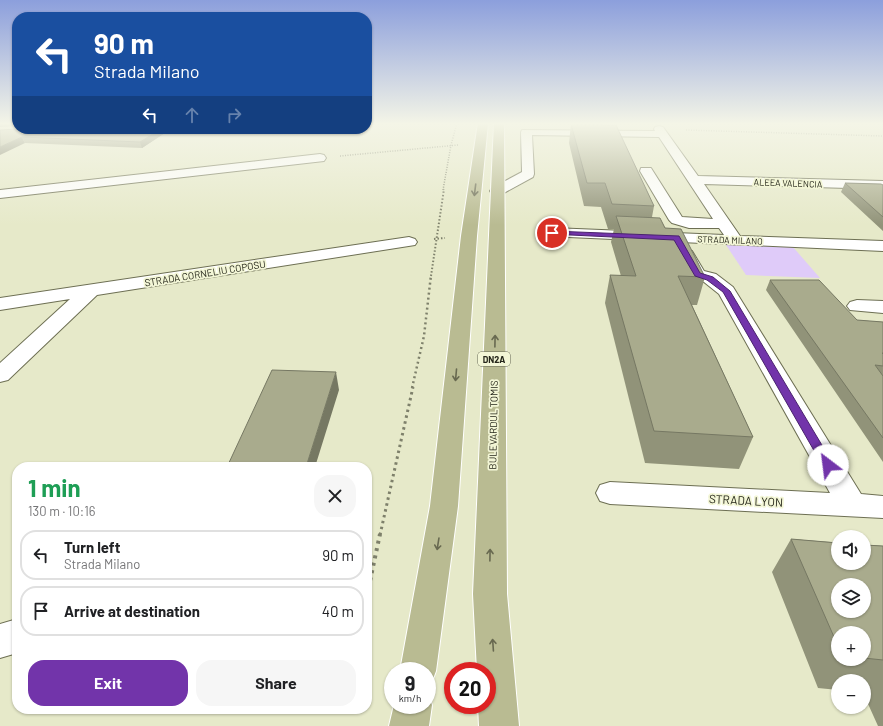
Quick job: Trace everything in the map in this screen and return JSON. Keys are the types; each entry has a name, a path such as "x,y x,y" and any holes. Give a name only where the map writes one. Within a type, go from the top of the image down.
{"main road":[{"path":"419,662 444,506 469,236 479,157"},
{"name":"BULEVARDUL TOMIS","path":"498,157 490,594 499,726"},
{"path":"409,726 411,714"}],"street":[{"path":"497,191 528,174 527,157"},
{"path":"678,157 735,240"},
{"path":"0,194 320,158"},
{"path":"646,171 676,220 724,224"},
{"name":"ALEEA VALENCIA","path":"694,180 883,185"},
{"name":"STRADA MILANO","path":"552,233 883,246"},
{"path":"677,238 697,274 710,278 726,291 852,505"},
{"name":"STRADA CORNELIU COPOSU","path":"0,304 409,242"},
{"path":"0,375 90,291"},
{"path":"858,306 883,306"},
{"name":"STRADA LYON","path":"610,493 883,507"},
{"path":"0,641 12,637"}],"path":[{"path":"320,158 331,157"},
{"path":"372,573 424,336 435,239 449,157"},
{"path":"409,242 469,236"}],"shaded area":[{"path":"726,245 793,247 820,278 746,275"}],"building":[{"path":"580,157 631,157 654,206 612,204 605,183 587,183"},
{"path":"845,183 883,185 883,217"},
{"path":"616,216 660,218 665,228 681,229 705,277 678,276 753,437 654,431 610,275 636,276"},
{"path":"770,280 819,280 857,320 883,322 883,366 875,365 883,376 883,438"},
{"path":"272,370 336,372 308,462 229,462"},
{"path":"791,539 831,542 831,570 871,570 871,545 883,546 883,660 871,659 871,626 831,626 831,630"}],"route":[{"path":"552,233 677,238 697,274 710,278 726,291 828,465"}]}
